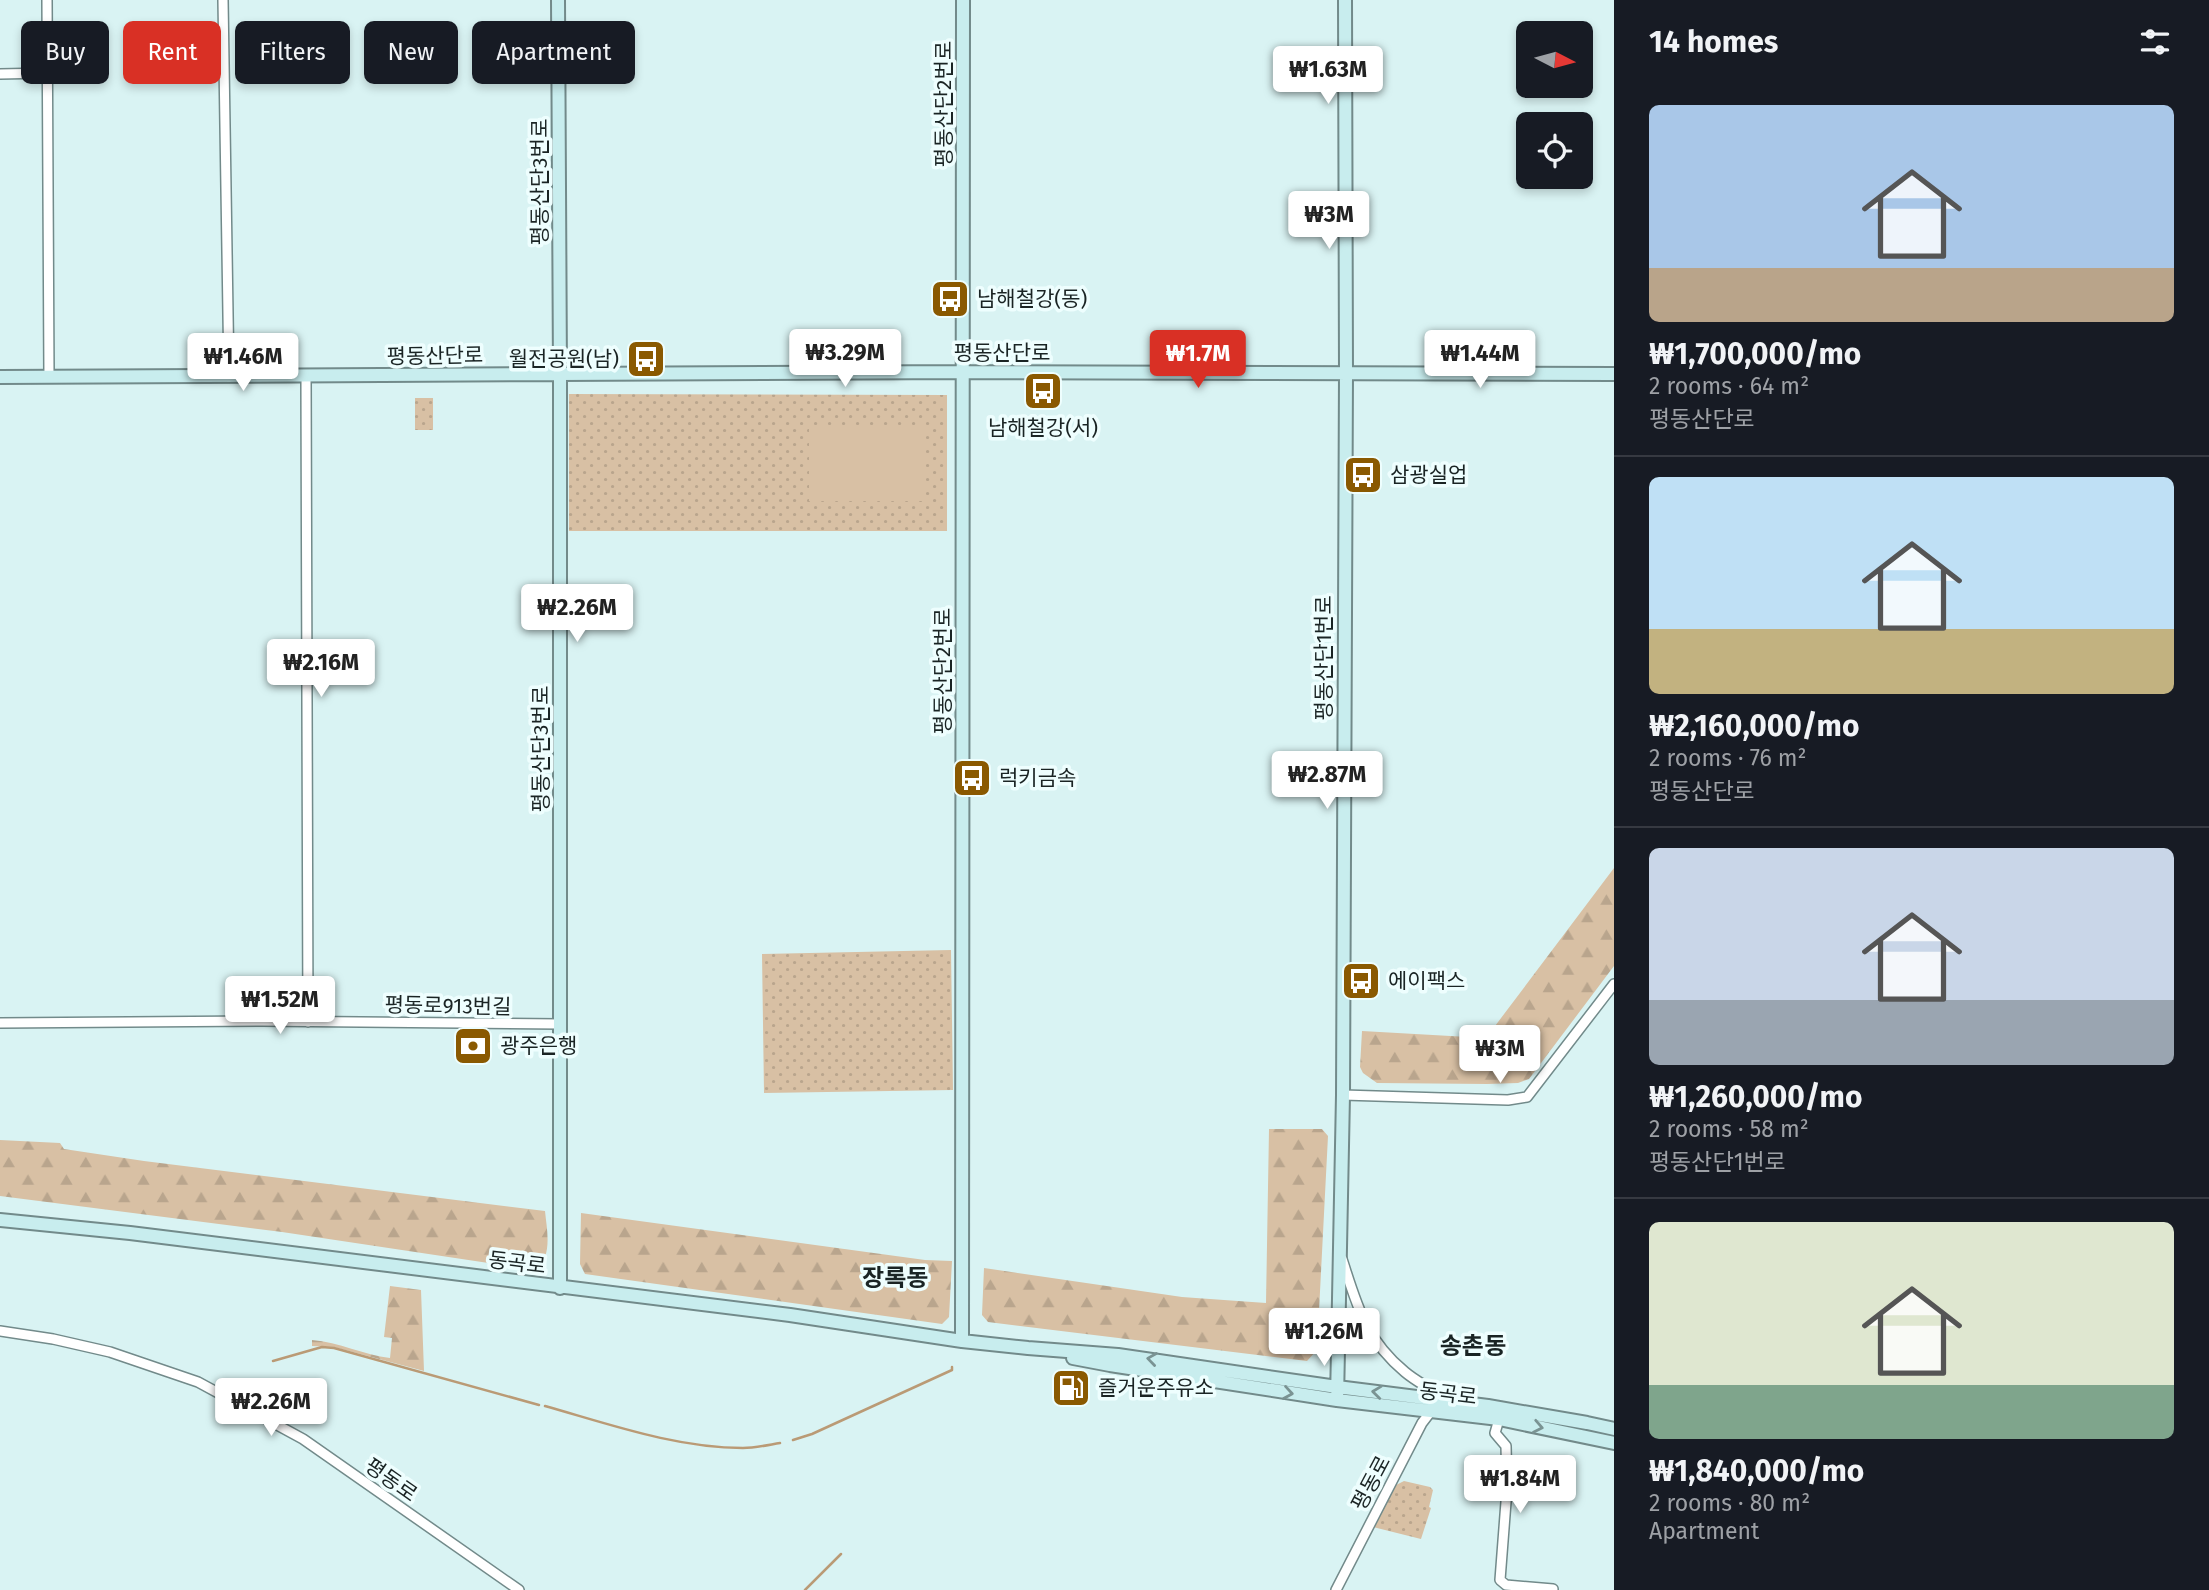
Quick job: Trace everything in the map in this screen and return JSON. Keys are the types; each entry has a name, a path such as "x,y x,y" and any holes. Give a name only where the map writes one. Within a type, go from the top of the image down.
{"street":[{"path":"47,0 47,21"},
{"path":"223,0 229,377"},
{"name":"평동산단3번로","path":"558,0 559,1288"},
{"name":"평동산단2번로","path":"962,1341 963,0"},
{"name":"평동산단1번로","path":"1337,1394 1343,1095 1345,0"},
{"path":"0,74 21,74"},
{"path":"47,84 49,376"},
{"name":"평동산단로","path":"0,377 963,372 1614,374"},
{"path":"306,376 307,1022"},
{"path":"1343,1095 1508,1100 1527,1097 1614,984"},
{"name":"평동로913번길","path":"0,1023 560,1024"},
{"name":"동곡로","path":"0,1220 130,1233 790,1315 962,1341 1118,1354 1337,1394 1499,1419 1614,1443"},
{"path":"1339,1250 1362,1320 1374,1339 1384,1353 1407,1374 1446,1401"},
{"name":"평동로","path":"0,1331 110,1352 198,1382 303,1439 519,1590"},
{"name":"동곡로","path":"1337,1394 1446,1401 1614,1429"},
{"name":"평동로","path":"1336,1590 1373,1514 1431,1410 1446,1401"},
{"path":"1499,1419 1495,1433 1506,1446 1507,1489 1500,1580 1506,1585 1553,1589"}],"green space":[{"path":"569,394 947,395 947,531 569,531"},
{"path":"415,398 433,398 433,430 415,430"},
{"path":"809,429 925,429 925,501 809,501"},
{"path":"1614,868 1614,966 1529,1079 1518,1083 1487,1084 1377,1083 1363,1073 1360,1067 1362,1031 1486,1038"},
{"path":"951,950 953,1090 764,1093 762,954"},
{"path":"1269,1129 1322,1129 1328,1136 1317,1350 1307,1361 988,1322 982,1315 984,1268 1182,1297 1266,1303"},
{"path":"0,1140 60,1143 64,1149 144,1161 545,1211 547,1251 541,1265 535,1270 282,1232 0,1196"},
{"path":"581,1213 925,1260 952,1261 949,1317 942,1324 585,1274 580,1264"},
{"path":"390,1286 421,1290 424,1371 334,1347 312,1346 312,1340 322,1341 390,1358 392,1338 384,1337"},
{"path":"1404,1481 1433,1490 1431,1508 1421,1539 1373,1527 1392,1487"}],"waterway":[{"path":"273,1361 322,1347 334,1348 539,1405"},
{"path":"793,1440 812,1434 952,1370 952,1367"},
{"path":"545,1406 643,1434 693,1444 743,1448 780,1443"},
{"path":"805,1590 841,1554"}],"place":[{"name":"남해철강(동)","path":"950,299"},
{"name":"월전공원(남)","path":"646,359"},
{"name":"남해철강(서)","path":"1043,391"},
{"name":"삼광실업","path":"1363,475"},
{"name":"럭키금속","path":"972,778"},
{"name":"에이팩스","path":"1361,981"},
{"name":"광주은행","path":"473,1046"},
{"name":"즐거운주유소","path":"1071,1388"}],"district":[{"name":"장록동","path":"895,1278"},
{"name":"송촌동","path":"1473,1346"}]}
